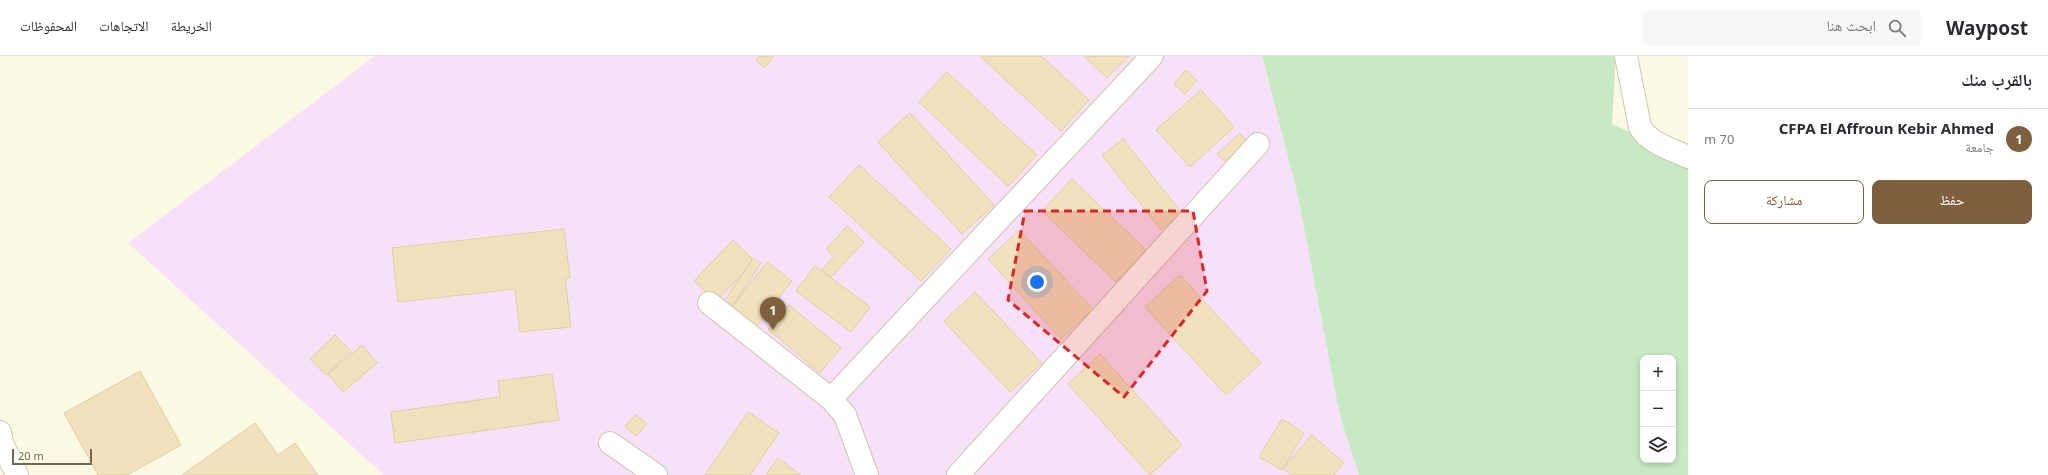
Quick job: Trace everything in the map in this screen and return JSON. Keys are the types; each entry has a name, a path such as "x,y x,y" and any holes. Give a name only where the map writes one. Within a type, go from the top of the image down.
{"street":[{"path":"831,399 1152,56"},
{"path":"1626,56 1640,127 1643,133 1651,140 1688,157"},
{"path":"958,475 1258,144"},
{"path":"709,304 831,399 845,415 867,475"},
{"path":"0,432 2,443 17,475"},
{"path":"610,443 656,475"}],"highlighted area":[{"path":"1025,211 1193,211 1207,291 1124,397 1008,300"}],"shaded area":[{"path":"375,56 1262,56 1298,196 1340,416 1359,475 384,475 128,243"}],"green space":[{"path":"1262,56 1616,56 1612,124 1688,159 1688,475 1359,475 1340,416 1298,196"}],"building":[{"path":"759,56 774,56 764,68 756,60"},
{"path":"980,56 1041,56 1089,100 1061,131"},
{"path":"1084,56 1129,56 1107,78"},
{"path":"1186,70 1197,81 1185,94 1174,84"},
{"path":"947,72 1037,155 1008,186 919,102"},
{"path":"1201,90 1234,127 1190,167 1156,130"},
{"path":"910,113 994,205 962,234 878,142"},
{"path":"1240,133 1247,141 1225,161 1217,154"},
{"path":"1123,139 1182,213 1161,230 1102,155"},
{"path":"859,165 951,249 921,281 829,197"},
{"path":"1072,179 1146,250 1116,282 1042,211"},
{"path":"847,226 864,242 831,277 822,269 834,257 826,249"},
{"path":"564,229 570,278 565,278 571,327 520,332 515,289 398,302 392,248"},
{"path":"1019,230 1093,309 1061,339 988,259"},
{"path":"733,240 755,261 716,301 694,281"},
{"path":"753,258 761,263 731,308 723,303"},
{"path":"767,262 792,281 755,328 731,308"},
{"path":"815,266 870,307 851,332 796,291"},
{"path":"1180,275 1261,363 1226,395 1145,307"},
{"path":"975,292 1042,363 1010,392 944,321"},
{"path":"789,305 841,348 820,373 768,329"},
{"path":"335,335 351,351 326,375 310,359"},
{"path":"362,345 377,363 343,392 328,374"},
{"path":"1100,354 1182,445 1150,475 1068,384"},
{"path":"140,371 181,445 127,475 98,475 64,413"},
{"path":"552,374 559,420 395,443 391,412 500,397 498,381"},
{"path":"748,412 779,433 750,475 705,475"},
{"path":"636,415 647,424 636,436 625,426"},
{"path":"1282,419 1304,433 1282,470 1259,457"},
{"path":"255,423 278,455 295,443 318,475 182,475"},
{"path":"1312,435 1344,463 1334,475 1291,475 1283,468"},
{"path":"778,458 801,475 766,475"}],"place":[{"name":"CFPA El Affroun Kebir Ahmed","path":"773,330"}]}
